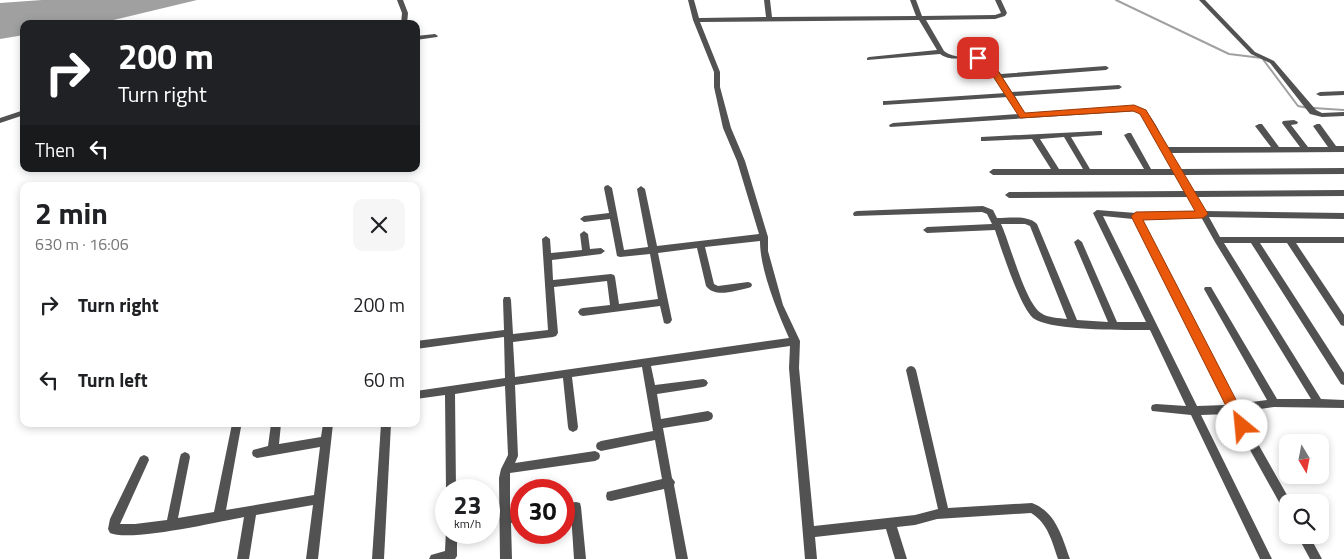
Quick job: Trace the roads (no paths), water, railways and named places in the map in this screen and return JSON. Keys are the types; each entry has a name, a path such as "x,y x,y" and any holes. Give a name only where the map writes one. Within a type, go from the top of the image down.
{"street":[{"path":"400,0 404,20"},
{"path":"691,0 696,20 713,60 727,128 741,161 764,237 764,251 779,305 795,341 794,368 812,559"},
{"path":"767,0 769,20"},
{"path":"913,0 940,52"},
{"path":"696,20 1000,17 1004,14 998,0"},
{"path":"1202,0 1253,53 1272,62 1313,112 1322,115 1344,114"},
{"path":"420,38 435,36"},
{"path":"870,59 940,52 950,57 983,59 988,62 998,76 1023,116"},
{"path":"998,76 1106,68"},
{"path":"886,104 1119,87"},
{"path":"1320,94 1344,93"},
{"path":"893,126 1139,109 1147,118 1190,194 1318,404"},
{"path":"0,121 20,114"},
{"path":"1294,122 1286,123 1306,149"},
{"path":"1259,126 1277,149"},
{"path":"1317,126 1334,149"},
{"path":"984,139 1100,133"},
{"path":"1066,135 1088,172"},
{"path":"1128,135 1149,172"},
{"path":"1036,137 1057,172"},
{"path":"1165,150 1344,149"},
{"path":"993,172 1344,171"},
{"path":"608,188 620,254 764,237"},
{"path":"641,189 667,320"},
{"path":"1009,195 1344,193"},
{"path":"857,214 983,209 990,212 1029,305 1038,316 1074,324 1153,326"},
{"path":"1266,559 1096,213 1136,216 1203,214 1344,216"},
{"path":"584,219 613,216"},
{"path":"1136,216 1234,409 1281,494"},
{"path":"927,230 1026,221 1033,224 1074,324"},
{"path":"584,234 586,252"},
{"path":"420,345 553,333 546,239"},
{"path":"1253,239 1344,380"},
{"path":"1218,240 1344,240"},
{"path":"1290,240 1344,322"},
{"path":"1078,242 1114,325"},
{"path":"700,245 710,286 717,290 748,285"},
{"path":"547,257 601,250"},
{"path":"550,284 611,277 615,308"},
{"path":"1208,289 1274,404"},
{"path":"506,559 504,478 506,469 513,456 507,300"},
{"path":"583,312 663,302"},
{"path":"420,394 795,341"},
{"path":"646,362 670,482 682,559"},
{"path":"911,370 944,513"},
{"path":"568,373 573,427"},
{"path":"652,390 703,383"},
{"path":"450,390 451,479"},
{"path":"1156,408 1194,411 1274,404 1344,404"},
{"path":"601,446 708,416"},
{"path":"219,516 236,427"},
{"path":"273,450 276,427"},
{"path":"312,559 328,427"},
{"path":"378,559 386,427"},
{"path":"257,453 326,441"},
{"path":"506,469 595,456"},
{"path":"171,525 185,457"},
{"path":"144,460 114,523 114,529 135,530 171,525 319,498"},
{"path":"610,496 670,482"},
{"path":"575,507 580,559"},
{"path":"808,532 890,523 944,513 1032,508 1040,511 1047,518 1064,559"},
{"path":"243,559 251,510"},
{"path":"505,518 510,517"},
{"path":"890,523 901,559"},
{"path":"435,559 451,556 451,544"},
{"path":"1308,544 1316,559"}],"waterway":[{"path":"1116,0 1229,54 1262,58 1298,106 1308,108"},
{"path":"1313,108 1344,110"}]}
